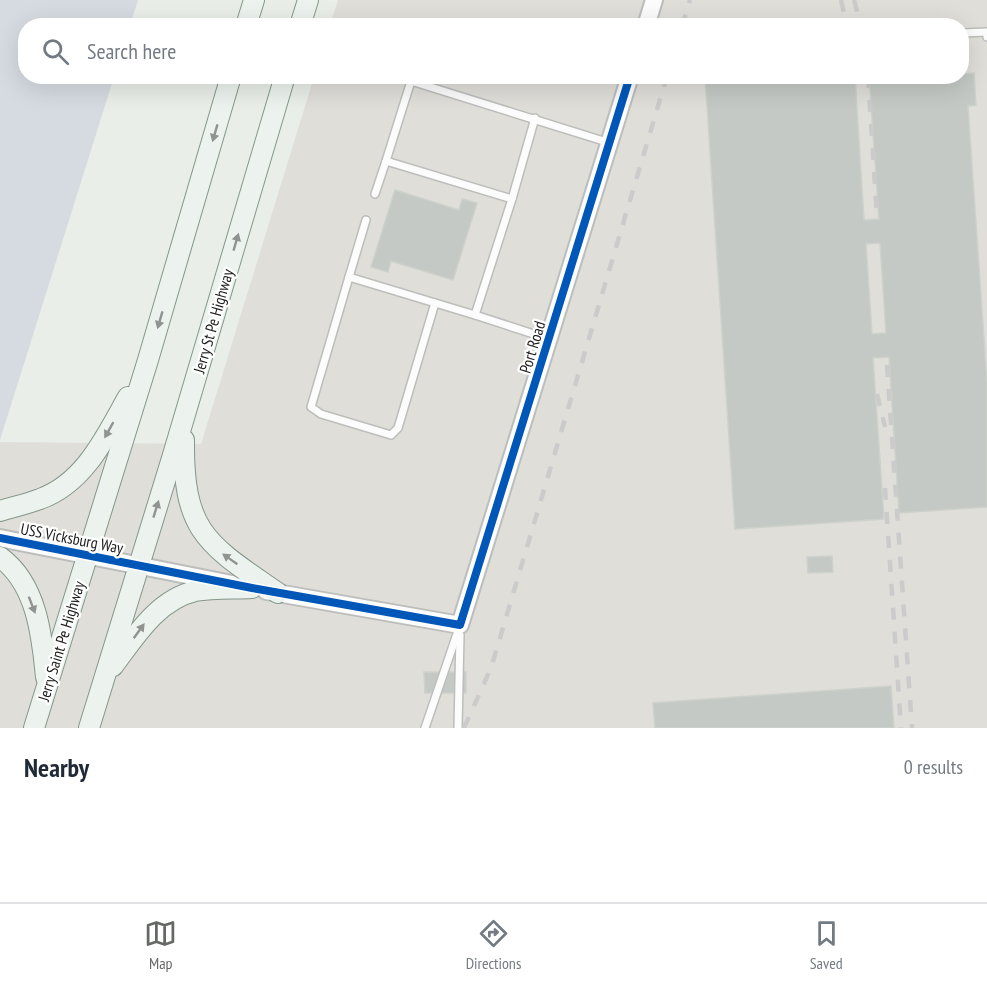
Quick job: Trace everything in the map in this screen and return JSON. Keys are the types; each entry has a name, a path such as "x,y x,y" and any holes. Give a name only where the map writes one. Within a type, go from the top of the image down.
{"main road":[{"path":"248,18 254,0"},
{"path":"302,18 308,0"},
{"path":"88,555 229,84"},
{"name":"Jerry St Pe Highway","path":"139,565 283,84"},
{"path":"0,511 42,499 70,483 97,452 148,360"},
{"path":"198,372 184,438 187,494 195,519 204,537 221,554 278,593"},
{"name":"Jerry Saint Pe Highway","path":"34,728 88,555"},
{"path":"0,557 17,575 30,599 41,629 47,685"},
{"path":"89,728 139,565"},
{"path":"105,678 145,622 169,603 195,591 252,588"}],"street":[{"path":"648,18 654,0"},
{"name":"Port Road","path":"460,625 628,84"},
{"name":"USS Vicksburg Way","path":"0,538 278,593 460,625"}],"lane":[{"path":"969,33 987,32 987,37"},
{"path":"375,194 410,84"},
{"path":"421,84 610,143"},
{"path":"475,315 535,118"},
{"path":"386,161 512,199"},
{"path":"366,220 311,406 321,414 391,435 398,428 435,303"},
{"path":"349,277 549,339"},
{"path":"425,728 460,625"},
{"path":"458,728 460,625"}],"shaded area":[{"path":"0,0 138,0 132,18 18,18 18,84 112,84 0,440"},
{"path":"338,0 987,0 987,728 0,728 0,442 201,444 312,84 969,84 969,18 332,18"}],"building":[{"path":"974,73 976,105 968,106 987,383 987,507 899,513 889,357 873,358 884,519 735,529 706,84 856,84 864,220 879,219 870,84 969,84 969,74","holes":["880,243 886,333 872,334 866,244"]},
{"path":"395,190 459,210 462,199 477,203 453,280 391,261 388,272 371,267"},
{"path":"832,556 833,572 808,573 807,557"},
{"path":"424,672 466,672 466,693 425,693"},
{"path":"891,686 894,728 655,728 653,703"}],"railway":[{"path":"684,18 690,0"},
{"path":"841,0 845,18"},
{"path":"854,0 859,18"},
{"path":"464,728 491,668 665,84"},
{"path":"869,84 877,217"},
{"path":"887,365 912,728"},
{"path":"877,394 885,427"},
{"path":"885,488 901,728"}],"cycle path":[{"path":"0,538 252,588 460,625 628,84"}]}
